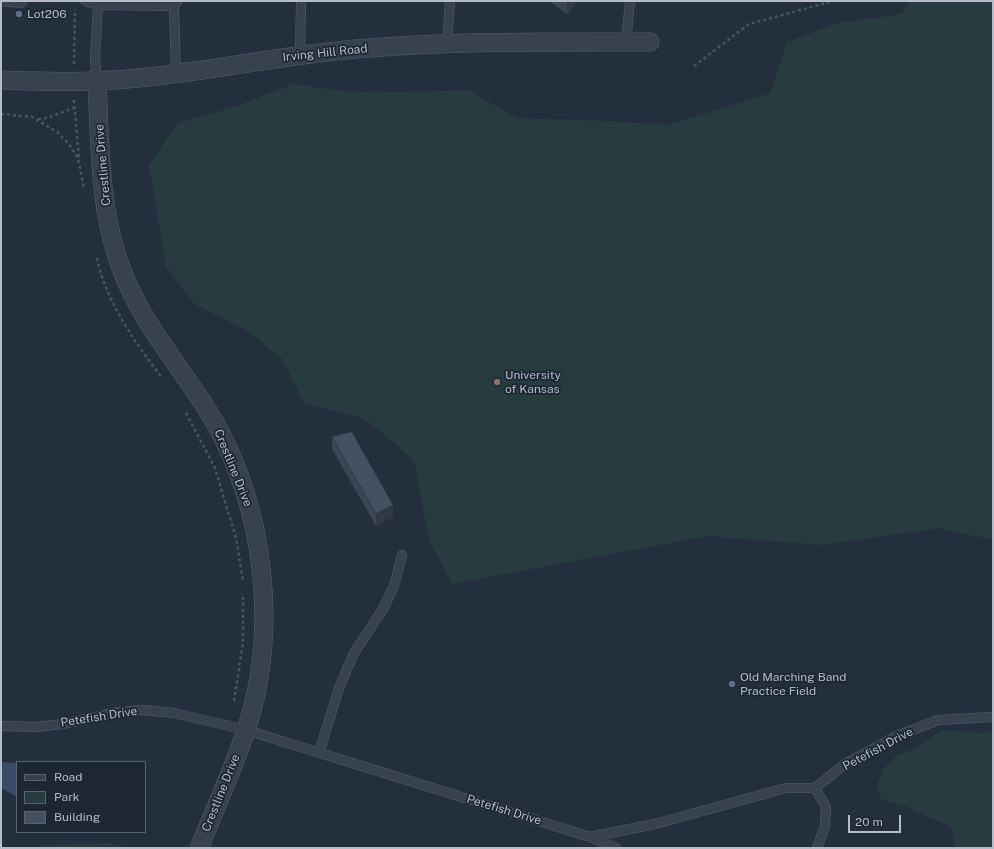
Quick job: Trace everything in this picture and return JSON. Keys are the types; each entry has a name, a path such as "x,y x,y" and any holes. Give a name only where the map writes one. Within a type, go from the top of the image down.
{"street":[{"name":"Irving Hill Road","path":"1,80 96,82 176,74 300,54 369,48 447,44 650,42"},
{"name":"Crestline Drive","path":"96,82 103,190 108,223 118,259 129,289 147,322 195,391 222,435 250,509 258,548 262,585 264,635 260,674 246,730 199,848"}],"lane":[{"path":"1,1 20,3 23,1"},
{"path":"85,1 98,5 176,4 176,74"},
{"path":"300,1 300,54"},
{"path":"447,44 450,1"},
{"path":"626,42 630,1"},
{"path":"96,82 95,58 98,5"},
{"path":"319,753 339,688 354,654 383,609 394,586 402,555"},
{"name":"Petefish Drive","path":"1,726 36,727 63,724 118,712 143,710 174,712 246,730 590,837 655,824 786,788 815,788 845,764 897,736 938,720 993,717"},
{"path":"815,788 826,807 824,827 818,848"},
{"path":"590,837 616,848"}],"path":[{"path":"694,66 749,24 833,1"},
{"path":"74,65 75,6"},
{"path":"77,96 73,102 79,167"},
{"path":"37,119 47,118 74,108"},
{"path":"1,114 27,116 37,119 50,126 64,137 74,151 85,196"},
{"path":"97,255 100,270 116,308 140,348 163,380"},
{"path":"186,412 215,468 236,538 244,587"},
{"path":"233,709 243,643 244,594"}],"green space":[{"path":"909,1 993,1 993,540 940,528 821,545 708,536 452,584 429,540 414,460 365,419 304,403 282,359 249,332 194,304 166,267 149,165 178,123 237,106 293,84 344,91 399,92 469,90 517,118 612,121 668,125 770,93 787,42 838,23 902,14"},
{"path":"941,730 993,733 993,848 955,848 951,827 905,806 881,800 877,787 883,769 897,755 919,747"},
{"path":"111,843 125,848 38,848 46,845"}],"water":[{"path":"1,762 16,763 16,796 1,788"}],"building":[{"path":"352,432 393,505 376,514 332,437"}],"place":[{"name":"Lot206","path":"19,14"},
{"name":"University of Kansas","path":"497,382"},
{"name":"Old Marching Band Practice Field","path":"732,684"}]}
